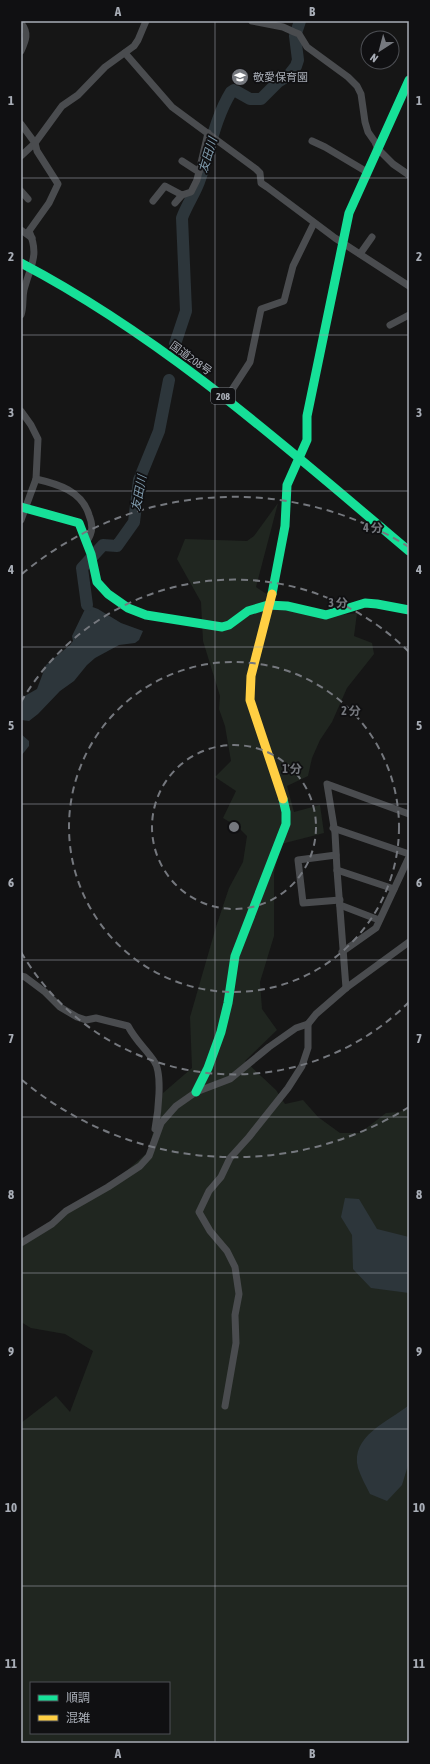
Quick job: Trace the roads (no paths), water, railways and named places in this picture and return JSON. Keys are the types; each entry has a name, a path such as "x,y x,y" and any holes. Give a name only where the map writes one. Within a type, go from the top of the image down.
{"main road":[{"path":"196,1092 208,1068 221,1032 228,1003 235,956 286,824 286,812 283,799 250,700 251,676 270,604 288,509 287,484 307,440 307,416 349,213 409,80"},
{"name":"国道208号","path":"21,263 84,298 149,342 226,398 409,551"},
{"path":"23,507 79,523 92,557 97,582 108,594 128,608 146,616 216,627 227,627 247,611 270,604 301,608 326,615 358,604 366,603 409,610"}],"street":[{"path":"21,156 35,143 57,110 78,95 106,67 134,46 146,21"},
{"path":"252,21 283,26 297,33 307,47 340,70 357,86 361,94 368,132 376,142 378,149 393,164 409,175"},
{"path":"21,23 27,31 27,36 21,51"},
{"path":"125,53 172,108 256,169 260,173 262,183 266,187 314,223 409,286"},
{"path":"21,124 35,143 37,151 58,184 49,203 29,230 34,244 32,269 24,291 24,307 21,315"},
{"path":"175,203 182,195 191,192 199,172 209,134"},
{"path":"312,141 367,172"},
{"path":"182,161 199,172"},
{"path":"153,201 165,186 182,195"},
{"path":"21,191 28,199"},
{"path":"226,398 250,362 261,309 284,301 293,266 314,223"},
{"path":"21,230 32,238"},
{"path":"360,254 372,237"},
{"path":"390,325 409,315"},
{"path":"21,411 31,425 38,439 36,479 23,507 21,520"},
{"path":"36,479 59,484 80,497 86,505 91,519 92,533 87,541"},
{"path":"346,988 336,870 335,833 327,784 409,814"},
{"path":"334,828 409,854"},
{"path":"336,855 298,860 303,903 340,903 379,920"},
{"path":"342,952 376,928 409,857"},
{"path":"336,870 394,888"},
{"path":"21,1242 52,1224 71,1208 108,1187 140,1166 149,1156 161,1123 176,1106 196,1092 230,1079 269,1047 296,1028 308,1024 316,1014 346,988 409,942"},
{"path":"21,976 45,992 60,1007 77,1017 86,1020 96,1018 128,1026 141,1046 155,1062 159,1078 158,1114 152,1146"},
{"path":"225,1406 236,1343 235,1315 238,1294 235,1267 227,1251 210,1231 199,1212 209,1191 221,1176 230,1158 249,1137 288,1088 302,1066 308,1048 308,1024"}],"waterway":[{"name":"友田川","path":"175,344 186,311 182,218 204,168 213,134 221,112 225,102 234,90 250,99 261,99 278,82 289,75 296,66 298,60 295,36 300,21"},
{"name":"友田川","path":"87,605 82,568 103,545 117,546 134,522 139,480 159,431 169,380"}],"place":[{"name":"敬愛保育園","path":"240,77"}]}
